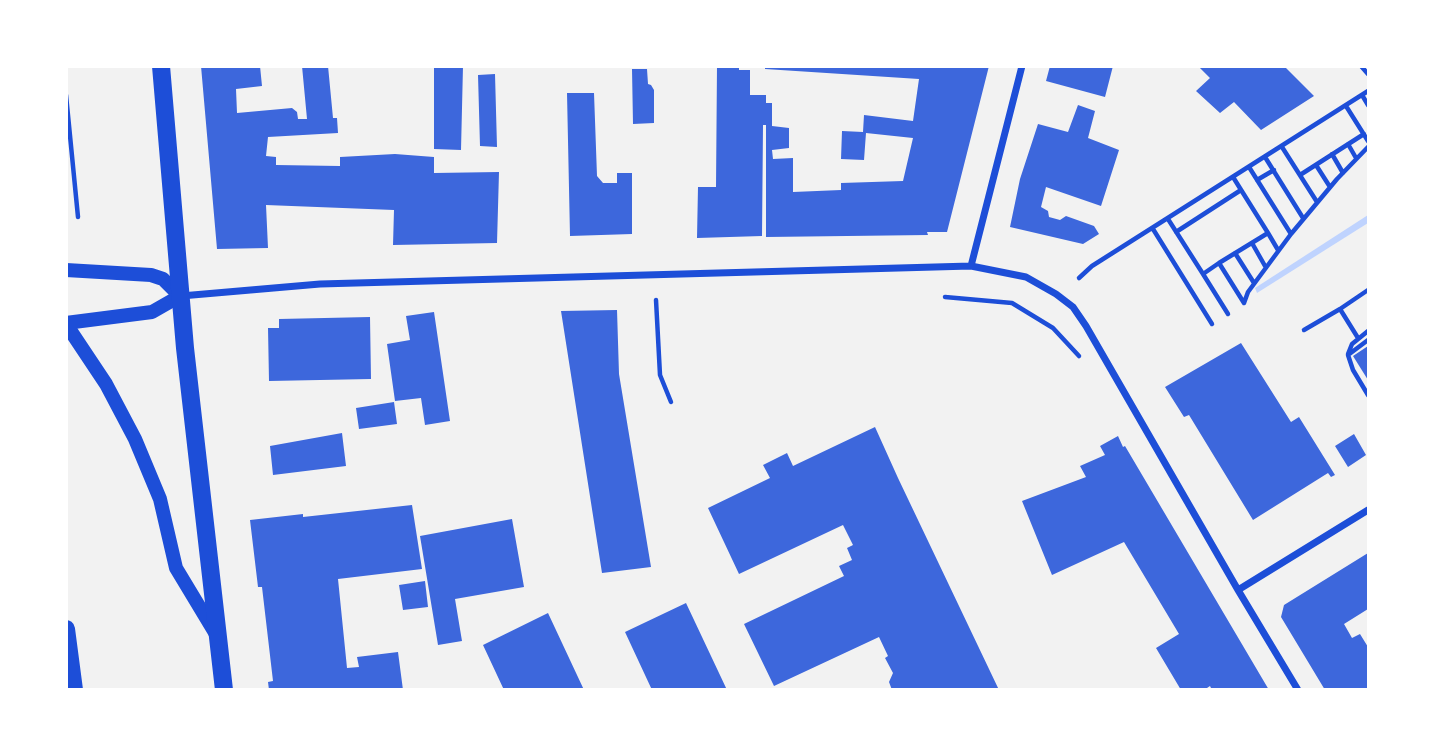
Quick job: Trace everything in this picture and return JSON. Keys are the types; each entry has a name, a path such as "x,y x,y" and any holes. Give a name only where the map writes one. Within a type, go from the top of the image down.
{"main road":[{"path":"161,66 180,296 224,690"},
{"path":"66,270 151,275 163,279 180,296"},
{"path":"180,296 152,312 66,323 106,384 135,439 160,499 176,568 218,637"},
{"path":"66,629 74,690"}],"street":[{"path":"971,266 1022,66"},
{"path":"180,296 334,283 971,266 1026,277 1073,307 1086,326 1298,690"},
{"path":"1238,590 1368,510"}],"path":[{"path":"1361,66 1368,74"},
{"path":"1079,278 1092,266 1368,91"},
{"path":"66,95 78,217"},
{"path":"1362,95 1368,105"},
{"path":"1346,106 1368,141"},
{"path":"1300,175 1364,134"},
{"path":"1348,144 1356,158"},
{"path":"1282,146 1317,202"},
{"path":"1219,263 1244,303 1254,283 1291,233 1368,147"},
{"path":"1332,154 1343,173"},
{"path":"1265,157 1303,218"},
{"path":"1316,165 1330,187"},
{"path":"1249,167 1291,233"},
{"path":"1257,180 1273,170"},
{"path":"1233,177 1278,250"},
{"path":"1176,232 1241,190"},
{"path":"1168,219 1228,314"},
{"path":"1153,229 1212,324"},
{"path":"1203,274 1268,233"},
{"path":"1252,243 1266,267"},
{"path":"1235,253 1254,283"},
{"path":"1304,330 1368,290"},
{"path":"945,297 1012,303 1054,328 1080,357"},
{"path":"656,300 660,374 671,402"},
{"path":"1340,309 1358,338"},
{"path":"1368,331 1358,338 1349,349 1348,355 1353,370 1368,395"},
{"path":"1348,355 1368,340"}],"water":[{"path":"1368,215 1368,223 1257,293 1255,288"}],"building":[{"path":"201,66 260,66 262,86 236,89 237,113 292,108 297,112 298,119 307,119 302,66 328,66 333,118 337,118 338,133 268,137 266,156 276,157 276,165 340,166 340,157 395,154 434,157 434,173 499,172 497,243 393,245 394,210 266,205 268,248 217,249"},
{"path":"434,66 463,66 461,150 434,149"},
{"path":"717,66 739,66 739,70 750,70 750,95 766,95 766,103 772,103 772,126 789,128 789,148 772,150 773,159 793,158 793,192 841,190 841,183 903,181 913,138 866,133 864,160 841,159 842,131 863,132 864,115 913,121 919,79 765,69 765,66 989,66 947,232 927,232 928,235 766,237 766,125 763,125 762,236 697,238 698,187 716,187"},
{"path":"1050,66 1113,66 1105,97 1046,81"},
{"path":"1198,66 1284,66 1314,96 1261,130 1234,102 1220,113 1196,91 1210,78"},
{"path":"632,69 647,69 648,84 654,90 654,123 633,124"},
{"path":"495,74 497,147 480,146 478,75"},
{"path":"567,93 594,93 597,176 603,183 617,183 617,173 632,173 632,234 570,236"},
{"path":"1078,105 1095,111 1088,138 1119,150 1101,206 1046,187 1041,207 1048,211 1049,217 1060,220 1066,216 1094,226 1099,234 1083,244 1010,227 1020,179 1038,124 1068,132"},
{"path":"617,310 619,374 651,567 602,573 561,311"},
{"path":"434,312 450,421 425,425 421,398 395,401 387,344 410,340 406,316"},
{"path":"370,317 371,379 269,381 268,328 279,328 279,319"},
{"path":"1241,343 1291,422 1299,417 1335,475 1331,477 1328,473 1253,520 1189,415 1184,417 1165,387"},
{"path":"1368,346 1368,380 1353,356"},
{"path":"394,402 397,424 359,429 356,408"},
{"path":"875,427 999,690 892,690 889,682 893,673 879,637 774,686 744,624 844,576 839,566 852,560 847,548 853,545 843,525 739,574 708,508 770,478 763,465 787,453 793,466"},
{"path":"342,433 346,466 273,475 270,446"},
{"path":"1354,434 1366,455 1348,467 1335,446"},
{"path":"1118,436 1269,690 1212,690 1210,686 1204,690 1181,690 1156,648 1179,634 1124,542 1052,575 1022,501 1086,477 1080,466 1105,455 1100,446"},
{"path":"412,505 422,569 338,579 347,668 359,667 357,657 398,652 403,690 269,690 268,682 273,681 262,587 258,587 250,520"},
{"path":"512,519 524,587 455,599 462,641 438,645 420,536"},
{"path":"1368,553 1368,609 1344,624 1352,638 1360,634 1368,647 1368,690 1325,690 1281,617 1284,605"},
{"path":"425,581 428,607 403,610 399,585"},
{"path":"686,603 727,690 652,690 625,632"},
{"path":"548,613 584,690 504,690 483,645"}]}
